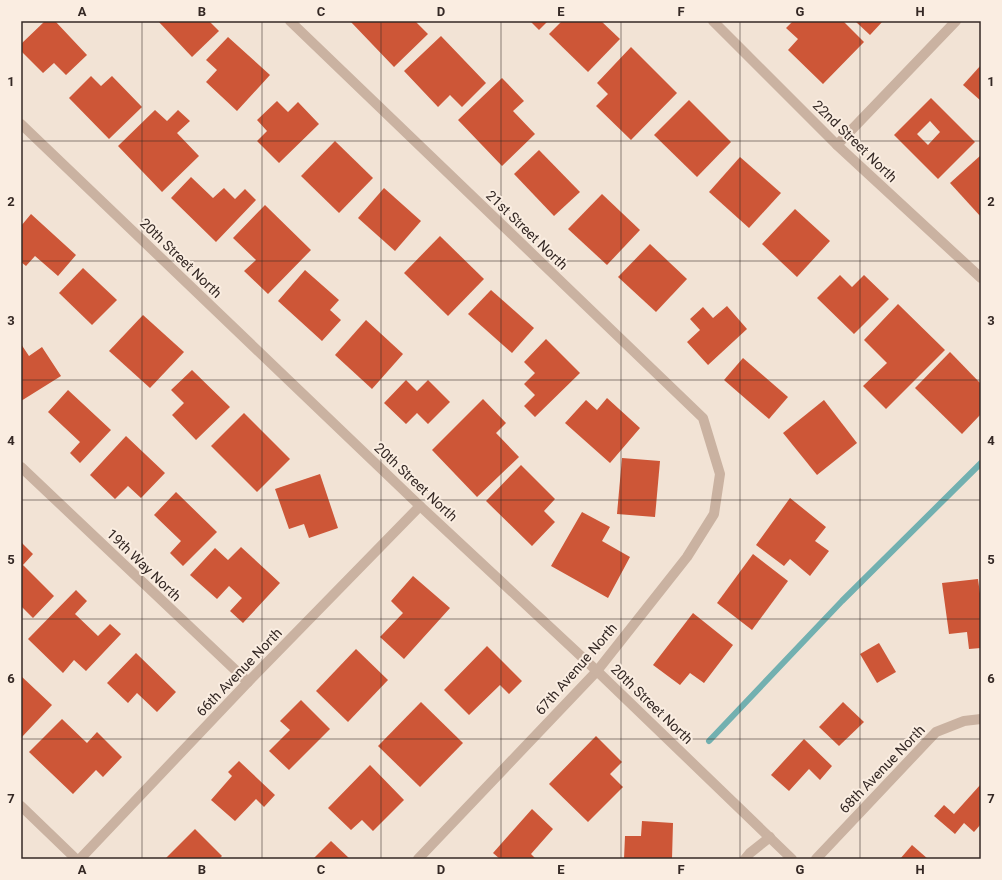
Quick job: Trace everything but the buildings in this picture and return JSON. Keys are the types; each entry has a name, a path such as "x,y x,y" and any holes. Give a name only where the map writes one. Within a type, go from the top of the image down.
{"street":[{"name":"21st Street North","path":"290,21 703,418 720,474"},
{"name":"22nd Street North","path":"713,21 837,145 981,278"},
{"path":"837,145 956,21"},
{"name":"20th Street North","path":"21,124 420,506 597,671 792,859"},
{"name":"19th Way North","path":"21,467 248,682"},
{"name":"67th Avenue North","path":"418,859 597,671 687,557 714,514 720,474"},
{"name":"66th Avenue North","path":"80,859 248,682 420,506"},
{"name":"68th Avenue North","path":"816,859 936,732 964,721 981,719"},
{"path":"21,806 76,859"},
{"path":"745,859 750,853 770,837"}],"waterway":[{"path":"709,741 842,601 981,463"}]}
